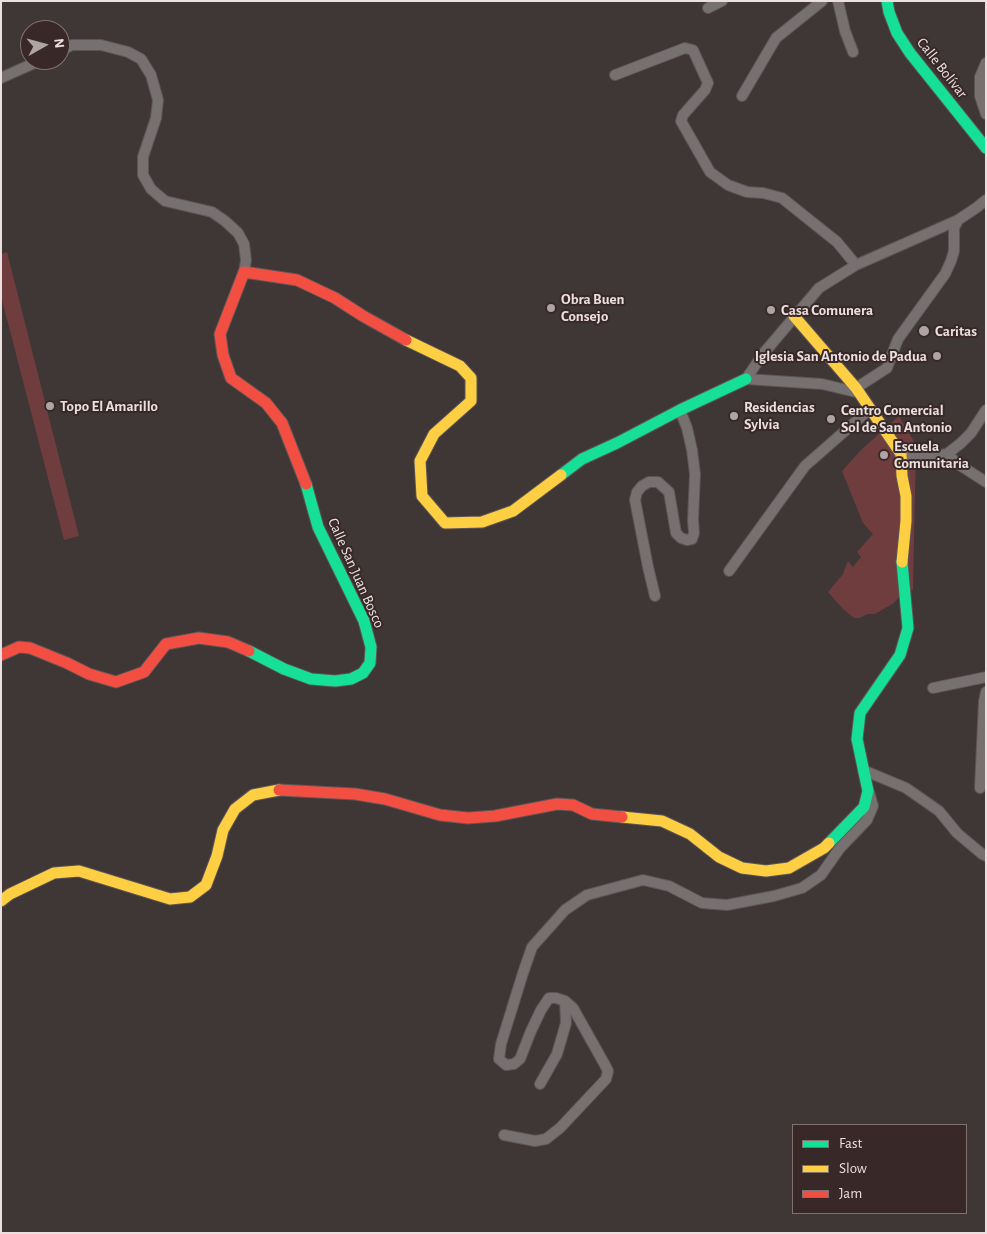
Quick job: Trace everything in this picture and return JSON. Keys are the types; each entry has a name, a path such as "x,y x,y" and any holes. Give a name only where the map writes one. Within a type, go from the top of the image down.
{"street":[{"path":"708,8 722,1"},
{"path":"742,96 776,38 822,1"},
{"path":"838,1 845,31 853,52"},
{"name":"Calle Bolívar","path":"887,1 897,33 910,53 986,148"},
{"name":"Calle San Juan Bosco","path":"1,655 19,648 30,648 89,674 116,682 144,672 166,644 199,638 228,642 284,669 311,678 335,681 351,679 363,674 370,663 370,647 364,621 318,527 308,491 282,423 266,403 231,378 223,355 220,334 244,272 246,260 244,244 238,233 212,212 165,201 151,189 143,175 143,157 156,118 158,100 151,75 141,59 128,52 102,45 70,46"},
{"path":"614,75 685,48 693,50 708,83 705,90 683,115 681,121 710,172 728,185 747,192 763,193 782,198 837,242 856,265"},
{"path":"986,63 980,77 980,96 986,114"},
{"path":"1,78 20,69"},
{"path":"746,379 763,354 818,288 856,265 981,208 986,200"},
{"path":"244,272 297,280 334,298 413,344 460,366 471,378 471,401 434,434 420,461 422,496 445,523 482,522 513,511 582,459 746,379 822,384 858,391 887,368 898,339 944,274 954,251 954,228 958,220"},
{"path":"794,316 858,391 901,454 909,458 947,454 971,433 986,410"},
{"path":"729,571 805,466 870,409"},
{"path":"655,596 635,500 637,492 642,486 649,482 658,482 669,492 676,533 681,538 687,540 692,538 694,533 695,474 687,428 680,410"},
{"path":"504,1135 535,1141 546,1140 560,1128 606,1079 608,1071 573,1008 565,1001 556,998 549,998 541,1010 520,1059 514,1064 506,1065 499,1059 501,1044 532,947 565,910 586,895 643,880 669,886 702,902 727,905 774,896 802,888 822,875 840,848 867,820 873,806 857,739 860,713 900,654 908,628 902,558 906,520 906,496 902,476 901,454"},
{"path":"947,454 958,464 986,482"},
{"path":"934,688 986,676"},
{"path":"980,788 986,692"},
{"path":"863,770 906,788 939,811 957,833 986,856"},
{"path":"1,901 10,894 54,873 78,871 170,899 190,897 206,885 217,856 222,830 236,810 253,795 279,790 355,794 385,799 440,815 468,818 496,816 557,804 573,805 592,814 662,821 690,834 719,857 742,868 766,871 789,868 824,848 864,807 868,791"},
{"path":"540,1084 558,1054 566,1024 565,1001"}],"shaded area":[{"path":"7,252 79,536 64,540 1,296 1,254"},
{"path":"899,416 916,445 913,590 904,591 894,603 875,614 854,618 828,592 843,574 848,561 853,567 861,557 857,552 873,534 863,523 842,471 862,449"}],"traffic: fast":[{"path":"887,1 897,33 910,53 986,148"},
{"path":"561,475 582,459 746,379"},
{"path":"249,651 284,669 311,679 335,681 351,679 363,673 370,663 371,647 364,621 318,527 306,484"},
{"path":"829,843 864,807 868,791 857,739 860,713 900,655 908,628 902,562"}],"traffic: slow":[{"path":"794,316 856,388 901,454 902,476 906,496 906,521 902,562"},
{"path":"406,340 460,366 471,378 471,401 434,434 420,461 422,496 445,523 482,522 513,511 561,475"},
{"path":"1,901 10,894 54,873 79,871 170,899 190,897 206,885 217,856 223,830 235,809 253,795 279,790"},
{"path":"622,817 662,821 690,834 719,857 742,868 766,871 789,868 824,848 829,843"}],"traffic: jam":[{"path":"306,484 282,423 266,403 231,378 223,355 220,334 244,272 297,280 335,298 406,340"},
{"path":"1,655 19,647 30,648 89,674 116,682 144,672 166,644 199,638 228,642 249,651"},
{"path":"279,790 355,794 385,799 440,815 468,818 495,816 557,804 573,805 592,814 622,817"}],"place":[{"name":"Obra Buen Consejo","path":"551,308"},
{"name":"Casa Comunera","path":"771,310"},
{"name":"Caritas","path":"924,331"},
{"name":"Iglesia San Antonio de Padua","path":"937,356"},
{"name":"Topo El Amarillo","path":"50,406"},
{"name":"Residencias Sylvia","path":"734,416"},
{"name":"Centro Comercial Sol de San Antonio","path":"831,419"},
{"name":"Escuela Comunitaria","path":"884,455"}]}
